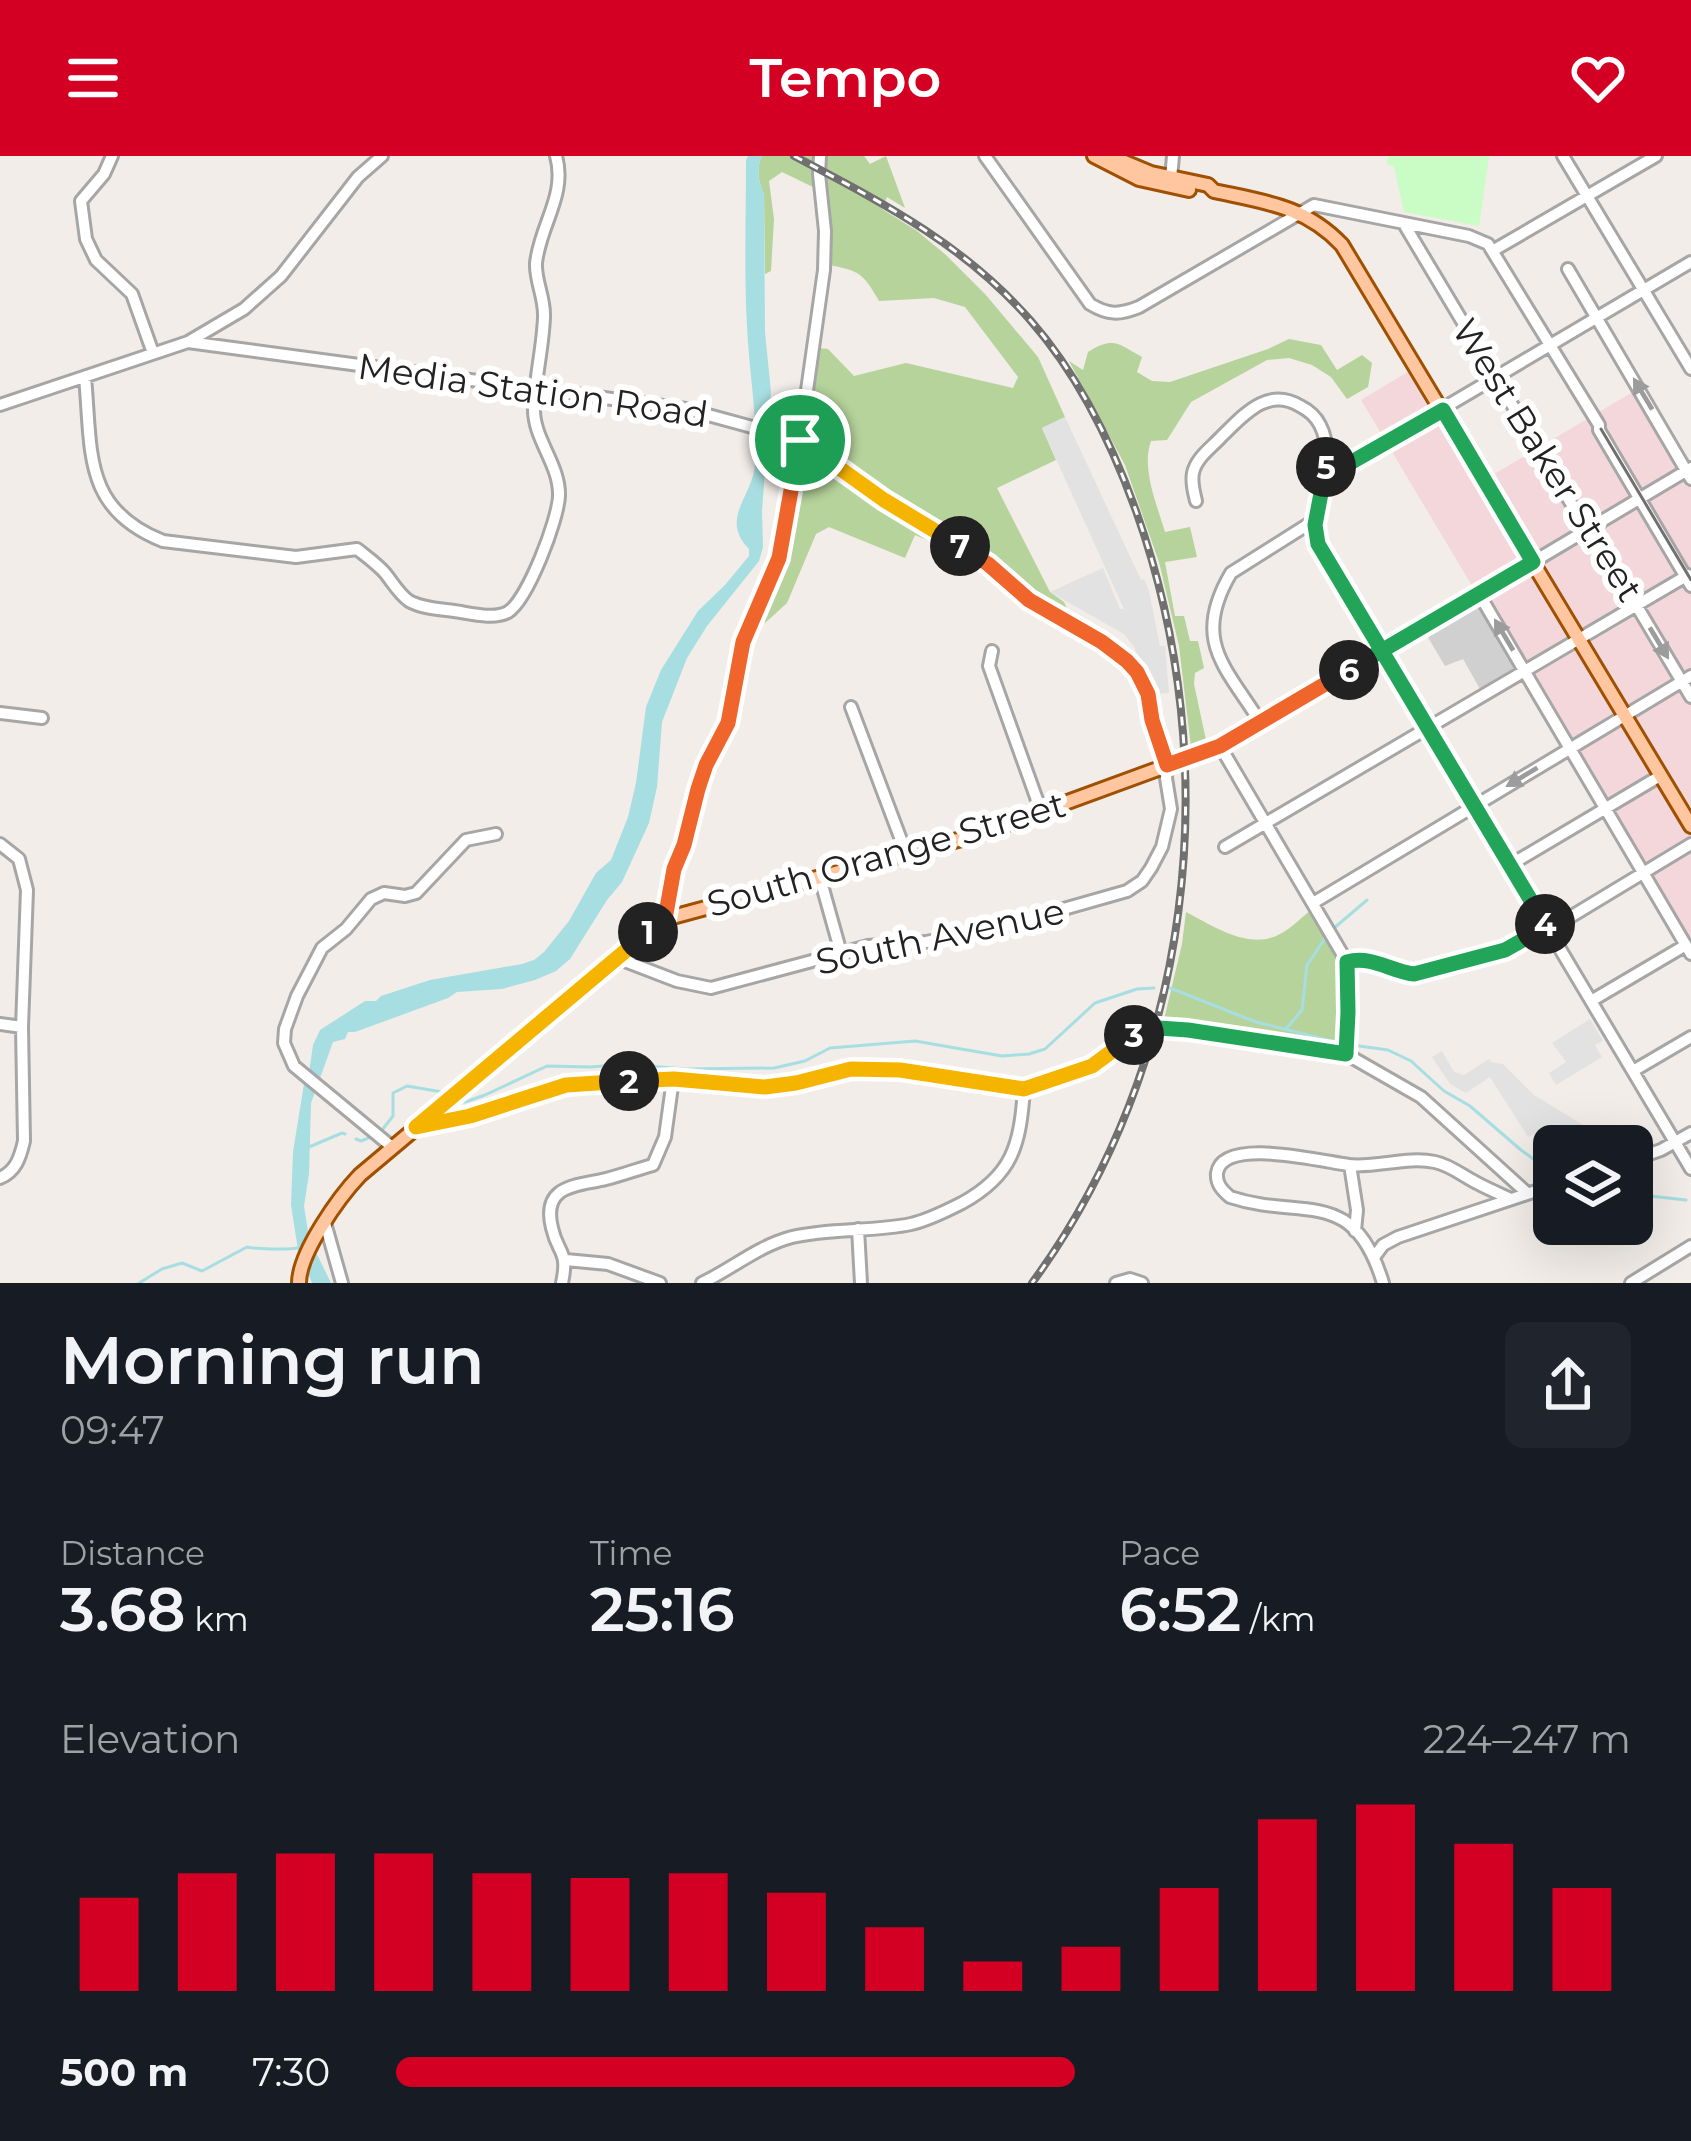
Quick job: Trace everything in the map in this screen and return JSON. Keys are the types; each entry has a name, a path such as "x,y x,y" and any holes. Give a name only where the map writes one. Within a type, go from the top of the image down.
{"main road":[{"path":"1094,156 1148,182 1284,206 1330,233 1350,256 1691,826"},
{"path":"1110,156 1142,170 1208,185 1214,191"},
{"name":"South Orange Street","path":"299,1283 303,1262 345,1192 392,1147 665,919 980,834 1220,746 1533,562"}],"street":[{"path":"112,156 104,174 81,201 86,239 97,260 132,294 153,353"},
{"path":"0,405 188,342 257,301 358,177 382,156"},
{"path":"85,377 99,484 106,501 121,517 145,533 164,541 296,557 357,549 381,568 402,596 416,604 505,614 531,581 559,495 533,409 544,297 536,263 560,187 556,156"},
{"path":"665,919 698,789 728,723 743,642 779,558 824,270 820,156"},
{"path":"985,156 1090,304 1104,313 1138,308 1316,205 1483,241 1494,250 1604,428 1690,576 1225,847"},
{"path":"1171,178 1173,156"},
{"path":"1563,156 1691,369"},
{"path":"1494,250 1657,156"},
{"path":"1330,233 1330,219 1342,211"},
{"name":"West Baker Street","path":"1404,224 1628,598 1686,679 1691,697"},
{"path":"1324,467 1343,467 1691,262"},
{"path":"1568,269 1690,472"},
{"name":"Media Station Road","path":"188,342 686,409 800,440 884,500 988,564 1029,600 1116,651 1144,684 1152,720 1171,764"},
{"path":"1196,501 1192,477 1202,457 1244,415 1264,401 1279,399 1292,401 1315,417 1325,438 1315,520 1318,544 1691,1169"},
{"name":"South Orange Street","path":"1533,562 1690,472"},
{"path":"1260,722 1220,662 1212,631 1215,617 1231,573 1315,520"},
{"path":"1479,594 1688,949 1591,1001"},
{"path":"992,651 989,666 1041,811"},
{"path":"1313,903 1686,679"},
{"path":"851,707 906,853"},
{"path":"0,713 42,718"},
{"path":"1220,746 1347,962 1346,1054"},
{"name":"South Avenue","path":"617,958 677,981 711,988 868,946 926,942 992,929 1127,891 1142,881 1162,847 1172,809 1166,778 1171,764"},
{"path":"1510,866 1660,776"},
{"path":"392,1147 300,1070 288,1055 285,1029 322,948 371,899 384,893 416,893 466,840 496,834"},
{"path":"0,844 19,860 27,890 24,1141 11,1173 0,1178"},
{"path":"1347,962 1375,961 1414,974 1505,950 1557,925 1691,844"},
{"path":"820,878 841,953"},
{"path":"0,1024 22,1027"},
{"path":"416,1127 470,1116 566,1085 674,1079 765,1087 851,1069 900,1070 1024,1089 1092,1066 1144,1027 1346,1054 1421,1096 1528,1192"},
{"path":"1633,1072 1691,1037"},
{"path":"562,1283 566,1260 551,1227 552,1208 560,1191 653,1165 665,1137 674,1079"},
{"path":"702,1283 765,1246 794,1237 911,1224 942,1214 983,1191 1004,1172 1014,1151 1024,1089"},
{"path":"1653,1151 1691,1133"},
{"path":"1383,1283 1375,1256 1355,1231 1328,1212 1230,1196 1216,1179 1219,1166 1227,1158 1251,1154 1311,1157 1350,1165 1431,1161 1511,1199"},
{"path":"1350,1165 1355,1231"},
{"path":"1375,1256 1383,1245 1398,1238 1533,1191"},
{"path":"325,1222 342,1283"},
{"path":"858,1228 861,1283"},
{"path":"1631,1283 1691,1246"},
{"path":"566,1260 608,1264 660,1283"},
{"path":"1117,1283 1130,1279 1142,1283"}],"shaded area":[{"path":"1416,367 1484,480 1643,386 1691,466 1691,952 1361,400"},
{"path":"1065,417 1149,591 1160,646 1165,646 1169,693 1153,694 1124,634 1050,592 1103,568 1124,609 1042,428"},
{"path":"1479,602 1518,667 1480,689 1463,659 1445,666 1426,634"},
{"path":"1590,1019 1603,1041 1595,1045 1602,1057 1556,1085 1549,1073 1566,1062 1552,1043"},
{"path":"1442,1051 1454,1072 1464,1075 1489,1059 1503,1064 1534,1095 1583,1125 1533,1125 1533,1135 1528,1137 1490,1077 1466,1093 1450,1084 1432,1057"}],"green space":[{"path":"762,156 816,156 815,188 782,172 769,181 774,219 771,271 765,274 764,194 758,175"},
{"path":"826,156 864,156 870,164 886,156 905,208 887,197 882,209 946,255 1038,357 1065,417 1042,428 1056,460 997,488 1050,592 1064,602 1073,622 989,559 887,496 812,440 819,348 828,349 854,376 906,363 1013,388 1018,377 965,307 934,298 879,301 860,275 829,265"},
{"path":"1388,156 1489,156 1479,226 1404,212"},
{"path":"1289,339 1321,345 1337,370 1362,355 1372,363 1368,387 1347,399 1331,377 1312,365 1289,358 1267,360 1191,402 1167,440 1151,441 1148,452 1151,486 1165,532 1190,527 1197,557 1165,562 1175,616 1184,616 1190,641 1198,641 1204,668 1195,673 1194,684 1206,740 1191,747 1179,646 1159,562 1125,465 1069,361 1083,370 1088,352 1116,344 1142,357 1137,372 1152,381 1170,382"},
{"path":"811,451 979,562 915,535 905,558 829,527 816,534 787,603 765,623 762,617 785,564 805,454"},
{"path":"1312,909 1347,962 1346,1054 1162,1028 1186,912 1232,935 1256,940 1280,934"}],"water":[{"path":"748,156 762,156 758,175 764,194 765,332 771,392 759,561 687,658 662,722 649,823 622,882 570,959 535,980 502,989 457,992 348,1032 345,1039 333,1042 311,1103 304,1206 309,1238 331,1283 312,1283 298,1250 291,1205 293,1152 304,1084 320,1030 365,1001 430,980 522,964 544,952 569,921 596,873 611,860 628,817 646,707 661,670 698,611 749,556 737,527 753,476 756,447 746,305"}],"waterway":[{"path":"1333,929 1367,900"},
{"path":"1286,1029 1302,1010 1307,965 1326,937"},
{"path":"458,1101 485,1095 547,1066 774,1068 805,1061 830,1048 915,1041 1002,1056 1029,1054 1045,1049 1095,1003 1154,988"},
{"path":"1170,988 1256,1022 1340,1043"},
{"path":"1352,1045 1388,1050 1411,1061 1533,1159"},
{"path":"382,1130 393,1116 393,1093 407,1086 448,1093"},
{"path":"309,1147 345,1134"},
{"path":"356,1139 371,1137"},
{"path":"1653,1196 1686,1200"},
{"path":"139,1283 182,1263 202,1271 247,1247 297,1248"}],"tram line":[{"path":"1601,429 1691,580"}],"railway":[{"path":"794,156 950,247 1031,321 1064,364 1105,436 1136,511 1164,608 1181,708 1186,810 1178,911 1160,1010 1129,1106 1086,1197 1032,1283"}],"route":[{"path":"800,440 779,558 743,642 728,723 698,789 665,919 416,1127 470,1116 566,1085 674,1079 765,1087 851,1069 900,1070 1024,1089 1092,1066 1144,1027 1346,1054 1347,962 1375,961 1414,974 1505,950 1546,927 1511,867 1509,864 1382,651 1327,559 1317,540 1324,467 1343,467 1443,410 1533,562 1382,651 1220,746 1167,765 1144,684 1116,651 1029,600 988,564 884,500 800,440"}]}
